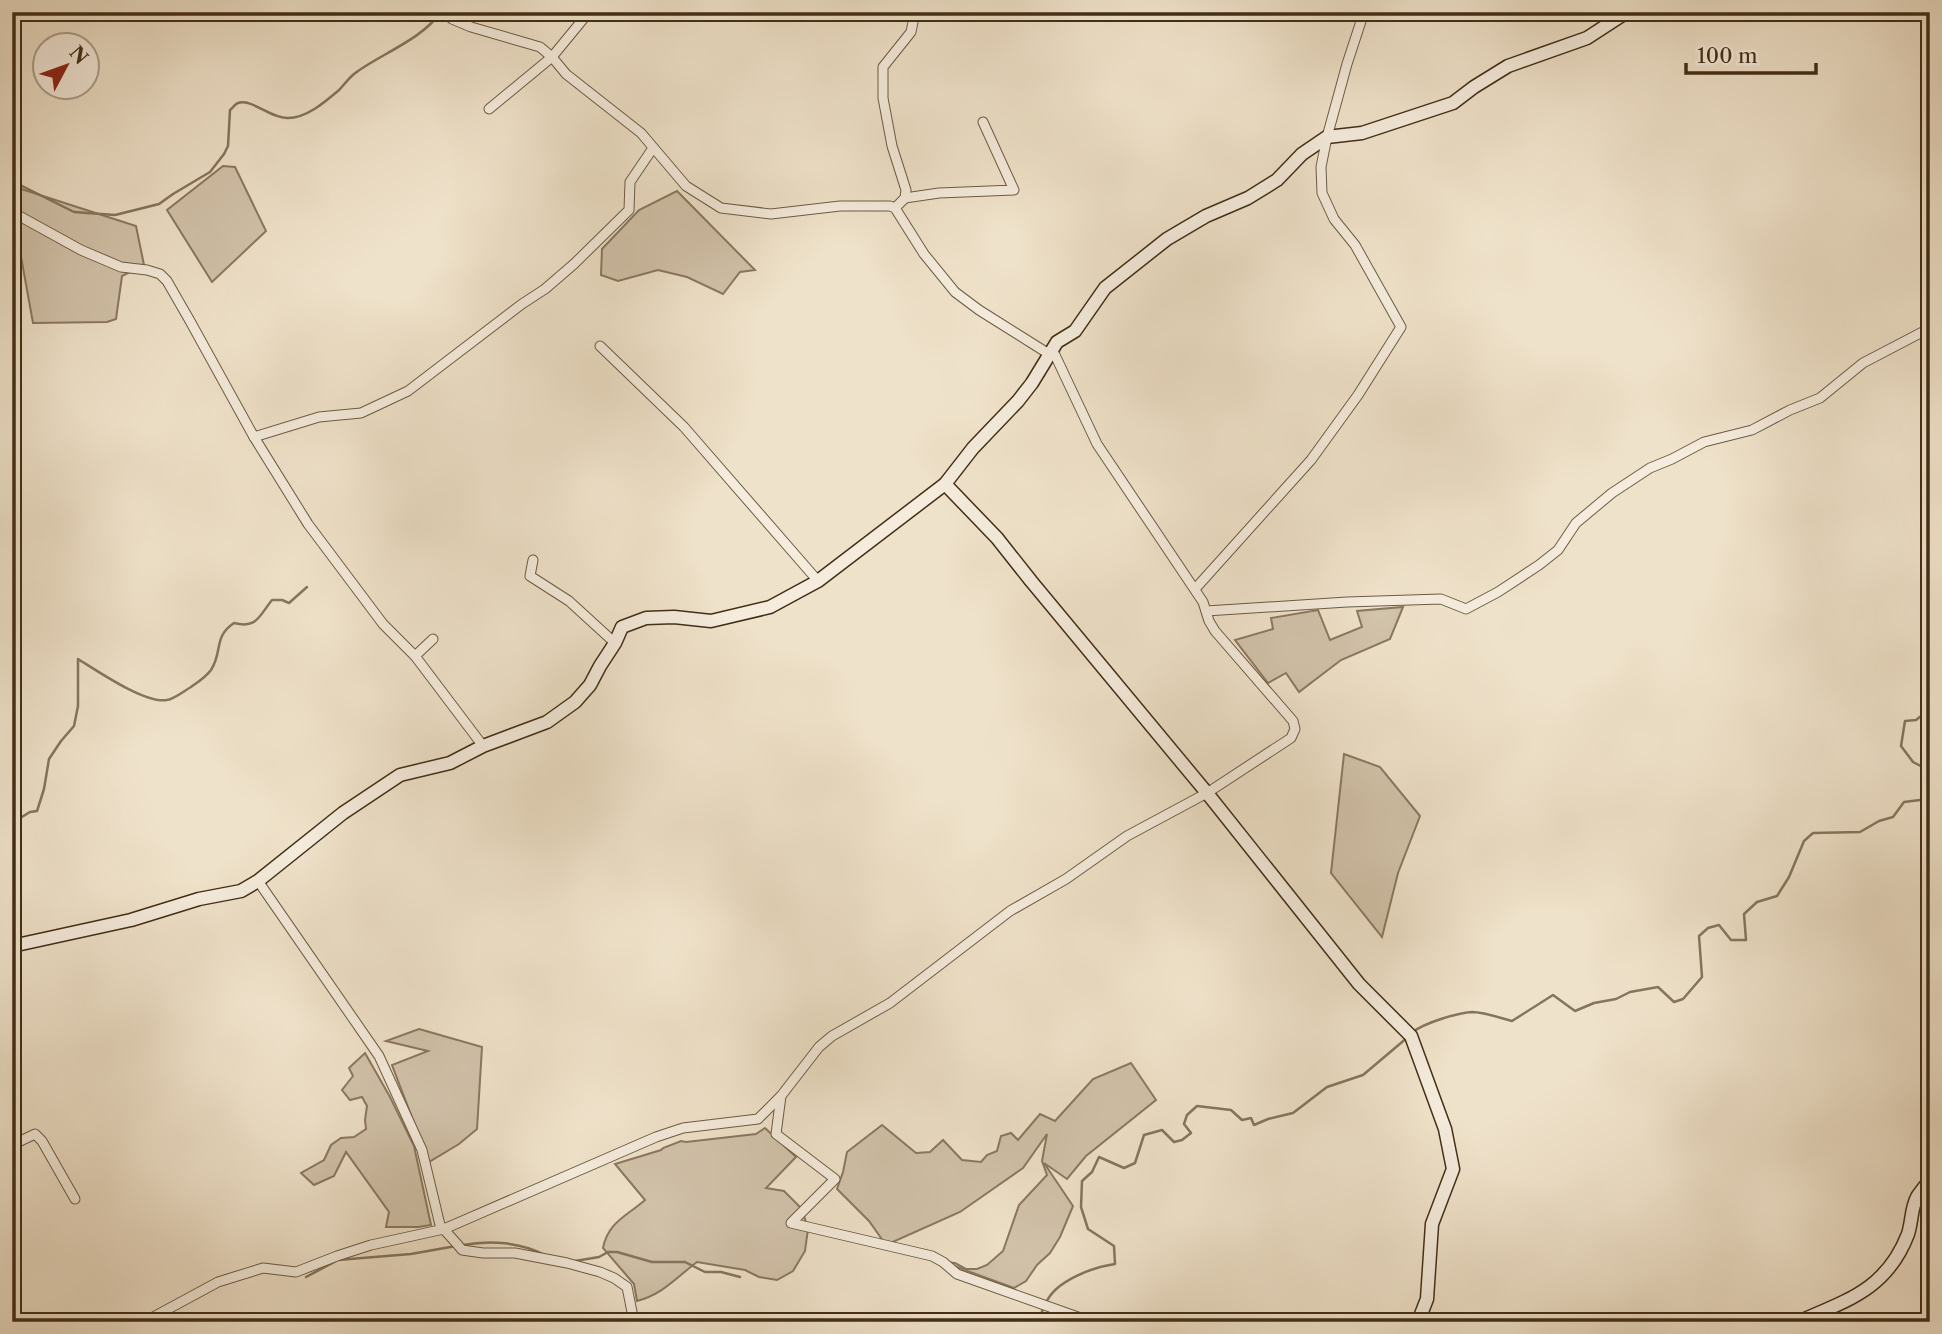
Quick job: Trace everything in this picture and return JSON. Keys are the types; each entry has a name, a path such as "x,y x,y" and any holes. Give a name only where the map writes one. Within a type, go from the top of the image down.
{"street":[{"path":"144,1322 218,1282 263,1268 296,1272 372,1245 444,1229 656,1137 683,1128 758,1119 782,1096 819,1047 832,1036 890,1003 1010,911 1066,879 1127,836 1207,793 1291,738 1295,729 1293,721 1226,645 1209,621 1203,601 1097,444 1055,355 1049,354 979,310 955,292 924,254 895,208 840,206 771,214 721,208 686,186 640,132 566,74 540,47 471,27 443,12"},
{"path":"489,110 552,57 589,12"},
{"path":"905,198 906,190 892,146 883,98 883,67 911,32 915,12"},
{"path":"1195,589 1311,460 1401,327 1355,245 1334,219 1322,193 1321,167 1327,137 1364,12"},
{"path":"12,946 131,920 199,899 242,891 343,813 400,775 450,763 482,746 547,722 575,702 590,685 622,627 646,618 674,617 711,621 770,607 818,581 944,484 972,448 1018,401 1057,342 1075,331 1105,288 1167,239 1206,216 1248,198 1277,180 1302,154 1327,137 1362,133 1453,103 1508,66 1587,38 1627,12"},
{"path":"895,208 905,198 939,193 1014,190 984,122"},
{"path":"254,437 318,417 361,412 408,391 545,289 629,211 630,182 653,148"},
{"path":"12,212 81,250 121,267 160,274 167,281 254,437 308,524 383,624 415,656 482,746"},
{"path":"1206,611 1441,599 1466,609 1539,565 1558,550 1576,523 1612,493 1650,468 1703,442 1752,430 1820,398 1863,363 1930,328"},
{"path":"600,346 684,428 818,581"},
{"path":"944,484 998,538 1359,984 1411,1036 1445,1129 1453,1169 1432,1224 1427,1299 1418,1322"},
{"path":"533,560 530,576 569,601 615,643"},
{"path":"415,656 433,639"},
{"path":"258,881 379,1056 422,1150 440,1225 462,1250 483,1253 514,1252 566,1263 614,1278 627,1287 634,1322"},
{"path":"782,1096 776,1134 835,1179 791,1223 932,1256 957,1275 1092,1322"},
{"path":"12,1145 35,1134 42,1140 75,1199"},
{"path":"1798,1322 1855,1297 1875,1284 1899,1252 1908,1232 1917,1198 1930,1180"}],"shaded area":[{"path":"223,166 235,167 266,231 212,282 167,210"},
{"path":"12,186 136,226 144,265 122,276 116,319 107,322 33,323 12,207"},
{"path":"677,191 755,270 740,272 723,294 687,277 658,270 618,281 601,275 602,249 639,210"},
{"path":"1403,607 1390,639 1341,660 1299,692 1286,673 1268,683 1235,640 1273,629 1271,618 1318,610 1330,640 1362,627 1357,611"},
{"path":"1344,754 1380,767 1420,816 1398,873 1382,937 1331,873"},
{"path":"419,1029 482,1047 477,1129 459,1144 429,1162 392,1065 428,1051 386,1041"},
{"path":"365,1053 414,1146 431,1225 386,1227 389,1212 346,1152 334,1176 314,1185 301,1173 324,1160 331,1145 341,1138 354,1137 366,1129 367,1106 362,1097 350,1100 342,1090 353,1076 349,1068"},
{"path":"1131,1063 1156,1100 1086,1156 1067,1179 1044,1163 1073,1206 1050,1253 1026,1281 1014,1288 943,1262 955,1263 966,1269 977,1269 987,1265 1003,1251 1019,1205 1047,1175 1042,1161 1047,1134 1023,1168 960,1212 886,1245 869,1221 837,1189 847,1152 882,1125 916,1153 930,1152 943,1140 962,1160 981,1162 987,1155 997,1151 1001,1136 1011,1133 1018,1140 1040,1114 1055,1121 1093,1079"},
{"path":"765,1128 796,1157 766,1188 784,1191 802,1209 808,1229 805,1251 793,1271 777,1280 759,1277 745,1270 697,1262 662,1290 637,1301 634,1284 603,1248 609,1232 619,1220 645,1200 615,1164 681,1141 756,1134"}],"waterway":[{"path":"12,181 74,212 115,215 159,204 210,172 228,146 230,110 237,104 249,103 282,117 302,115 328,99 364,67 423,30 440,12"},
{"path":"12,823 30,812 37,811 49,759 74,726 78,706 78,659 134,692 158,700 167,700 176,697 209,673 227,628 234,623 253,623 272,600 289,603 307,587"},
{"path":"1930,709 1916,720 1905,721 1901,746 1913,762 1930,771"},
{"path":"1413,1032 1441,1019 1472,1012 1512,1021 1553,995 1575,1011 1630,992 1658,987 1674,1002 1683,999 1702,977 1699,936 1708,928 1719,925 1731,940 1746,940 1744,914 1757,902 1777,896 1789,877 1804,841 1813,833 1860,832 1879,821 1893,817 1904,802 1930,797"},
{"path":"1046,1303 1057,1288 1076,1276 1115,1264 1114,1246 1088,1229 1081,1207 1082,1181 1092,1172 1099,1157 1124,1168 1135,1163 1144,1135 1162,1130 1174,1142 1182,1140 1191,1133 1184,1124 1187,1115 1197,1106 1231,1110 1242,1120 1251,1118 1254,1125 1293,1113 1327,1087 1363,1075 1408,1037"},
{"path":"463,1245 505,1243 545,1255"},
{"path":"306,1277 338,1260 411,1254 456,1246"},
{"path":"575,1261 617,1252 652,1262 685,1262 705,1272 721,1272 740,1277"},
{"path":"1038,1322 1043,1309"}]}
